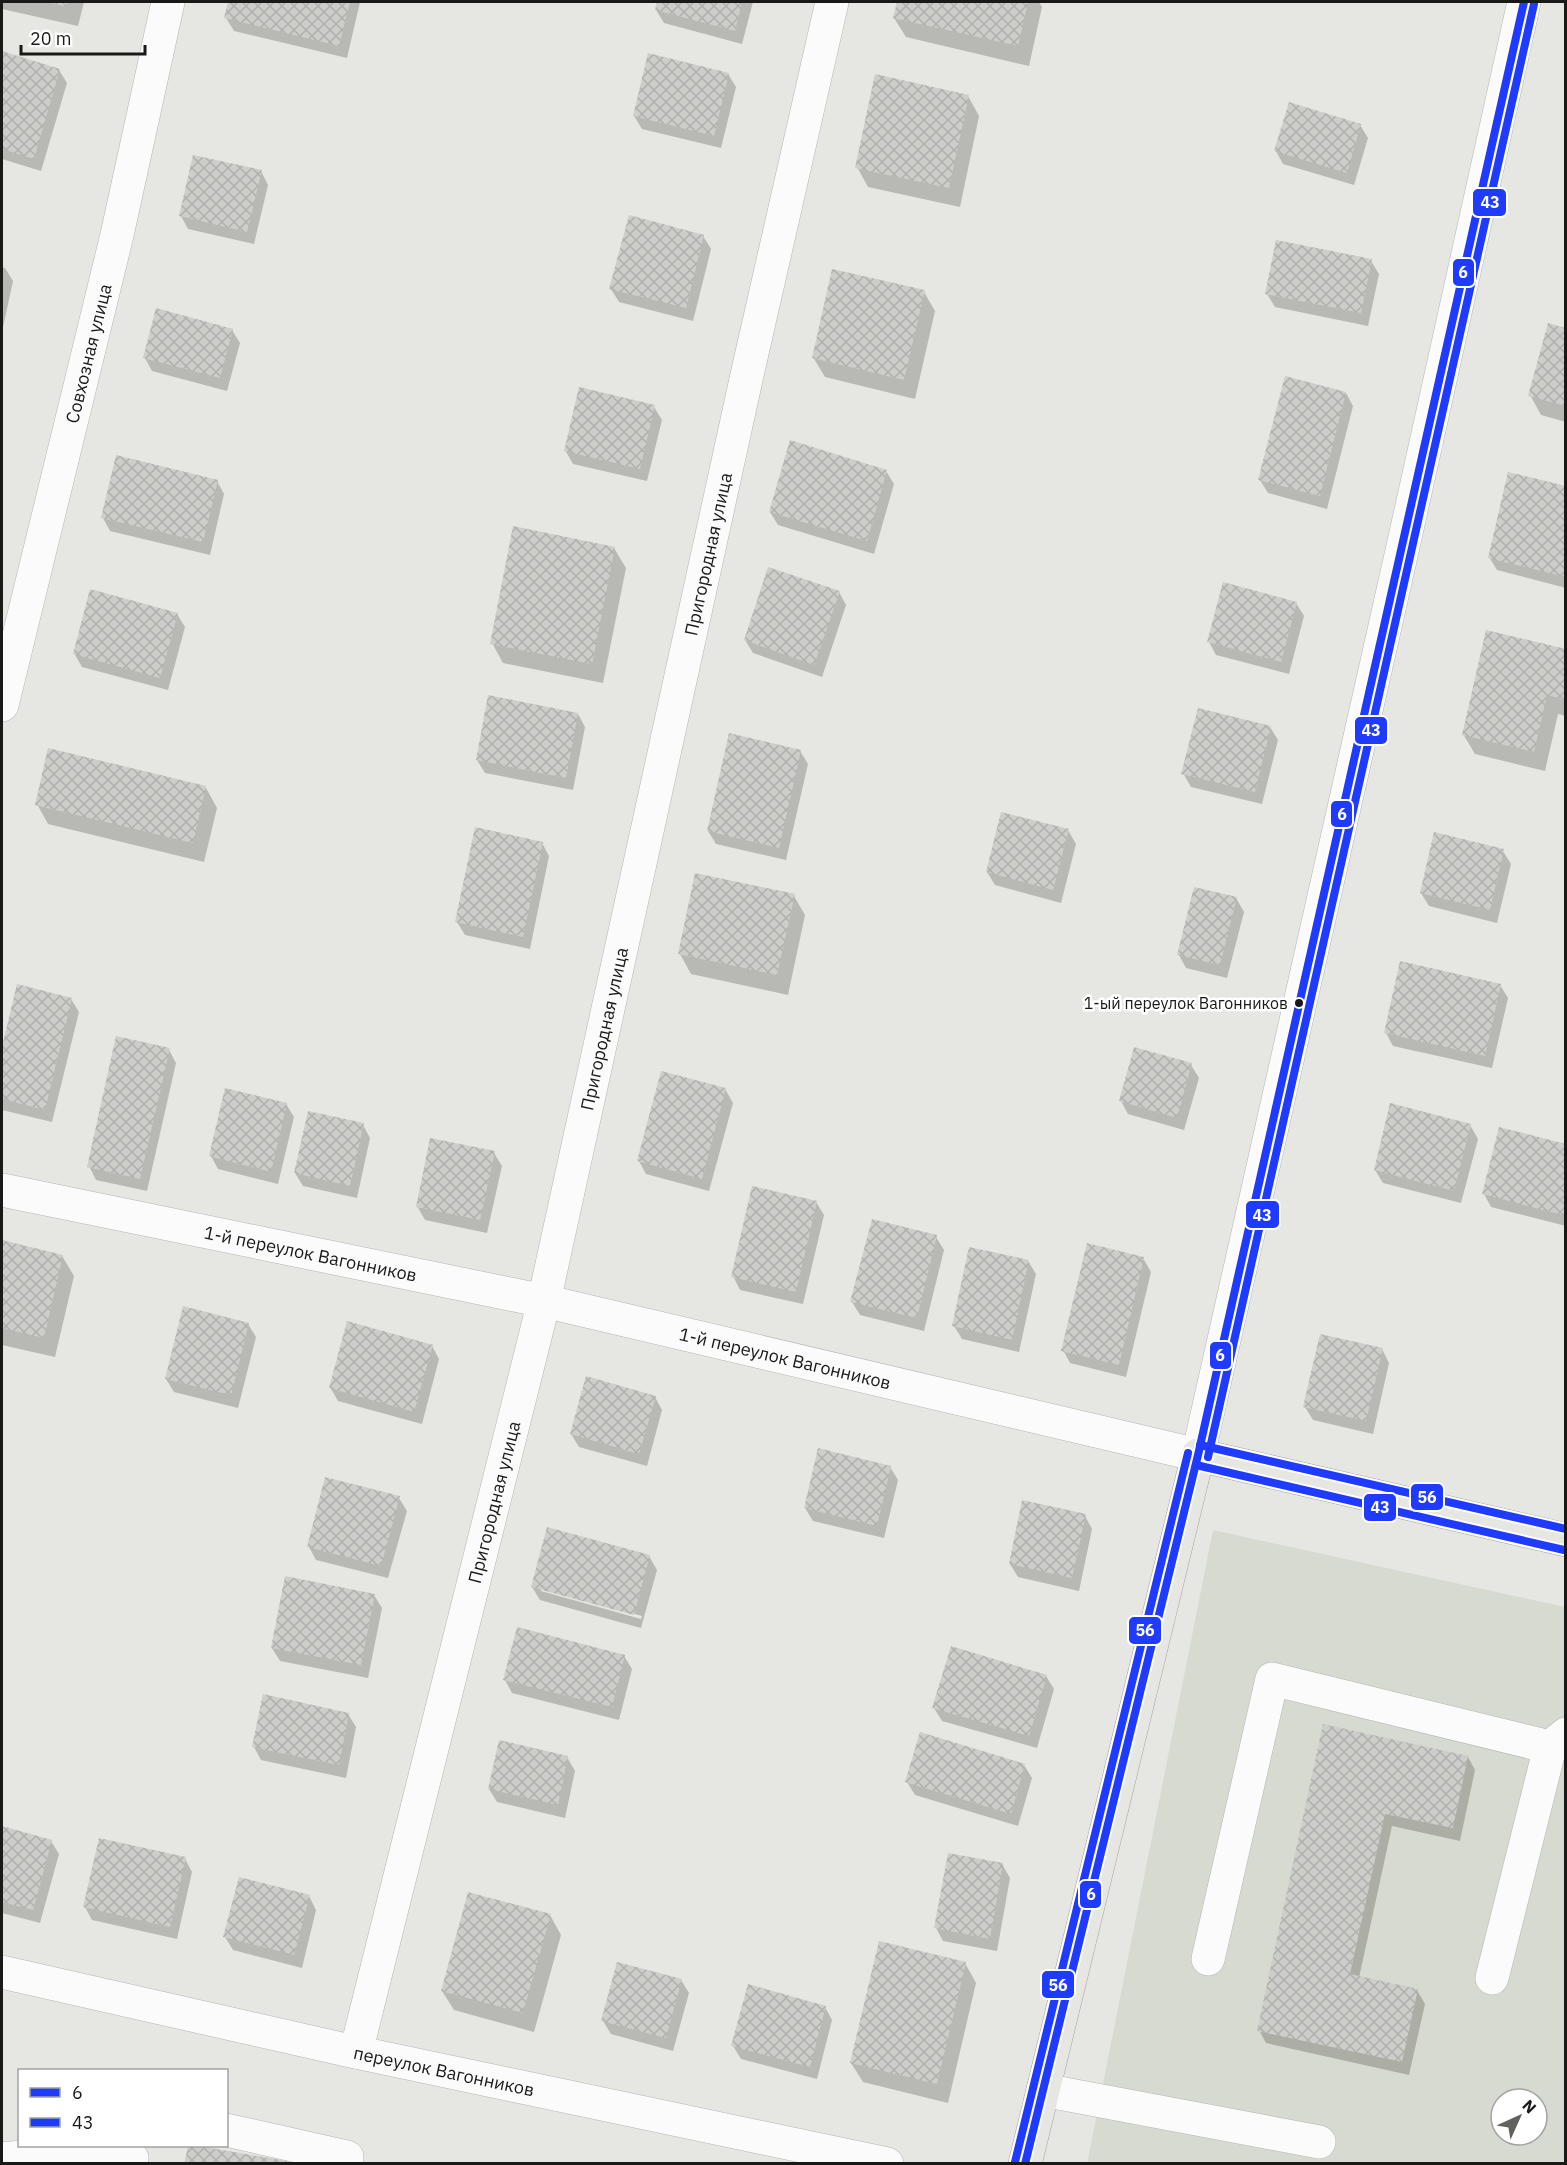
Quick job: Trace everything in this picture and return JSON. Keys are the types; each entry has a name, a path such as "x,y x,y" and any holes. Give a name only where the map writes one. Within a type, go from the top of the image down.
{"main road":[{"name":"1-й переулок Вагонников","path":"1198,1455 1566,1540"},
{"path":"1024,2163 1198,1455"}],"street":[{"name":"Совхозная улица","path":"2,705 117,235 168,2"},
{"name":"Пригородная улица","path":"356,2052 544,1301 749,363 832,2"},
{"path":"1198,1455 1524,2"},
{"name":"1-й переулок Вагонников","path":"2,1190 544,1301 1198,1455"},
{"path":"1208,1959 1272,1679 1558,1741 1492,1978"},
{"name":"переулок Вагонников","path":"2,1972 356,2052 887,2163"},
{"path":"1042,2090 1319,2142"},
{"path":"228,2130 347,2157 346,2163"},
{"path":"2,2159 84,2151 136,2156"}],"shaded area":[{"path":"1213,1530 1565,1607 1565,2163 1087,2164"}],"building":[{"path":"46,2 69,2 68,7"},
{"path":"228,2 350,2 339,46 224,18"},
{"path":"657,2 742,2 735,31 655,10"},
{"path":"897,2 1028,2 1018,46 893,18"},
{"path":"2,51 60,69 34,159 2,149"},
{"path":"648,53 729,73 714,136 633,116"},
{"path":"875,74 969,95 949,188 855,168"},
{"path":"1289,102 1361,124 1347,173 1274,151"},
{"path":"193,155 262,170 247,232 179,216"},
{"path":"629,215 704,235 686,308 609,289"},
{"path":"1276,240 1372,259 1361,313 1265,294"},
{"path":"832,269 925,290 904,380 812,358"},
{"path":"156,308 233,329 220,378 143,358"},
{"path":"1548,323 1566,328 1566,406 1528,396"},
{"path":"1285,376 1346,392 1320,496 1258,480"},
{"path":"579,387 655,405 640,469 564,451"},
{"path":"790,440 887,470 867,541 769,512"},
{"path":"116,455 218,480 203,542 101,518"},
{"path":"1508,472 1566,486 1566,577 1488,558"},
{"path":"513,526 615,547 592,664 490,644"},
{"path":"768,567 840,591 814,665 744,640"},
{"path":"1223,582 1297,602 1281,662 1207,642"},
{"path":"90,589 178,613 160,678 73,654"},
{"path":"1486,630 1566,649 1566,700 1547,695 1534,752 1462,735"},
{"path":"488,695 578,713 566,778 476,760"},
{"path":"1198,708 1271,726 1255,792 1181,774"},
{"path":"729,733 801,750 779,848 707,831"},
{"path":"48,748 206,786 193,843 35,805"},
{"path":"1001,812 1069,829 1053,890 986,872"},
{"path":"475,827 543,842 523,937 455,922"},
{"path":"1434,832 1504,849 1490,910 1420,893"},
{"path":"695,873 795,894 777,975 678,954"},
{"path":"1194,887 1237,897 1220,965 1177,955"},
{"path":"1400,961 1501,984 1485,1056 1384,1033"},
{"path":"17,984 72,998 45,1110 2,1099 2,1047"},
{"path":"116,1036 170,1048 140,1179 87,1167"},
{"path":"1134,1047 1192,1063 1177,1118 1119,1101"},
{"path":"661,1071 726,1088 702,1179 637,1161"},
{"path":"225,1088 287,1103 271,1172 209,1156"},
{"path":"1390,1103 1471,1124 1454,1191 1374,1170"},
{"path":"308,1111 364,1123 350,1186 294,1173"},
{"path":"1499,1127 1566,1144 1566,1206 1563,1215 1482,1194"},
{"path":"430,1138 495,1151 480,1220 416,1207"},
{"path":"752,1186 817,1201 796,1292 731,1277"},
{"path":"872,1219 937,1235 917,1318 850,1302"},
{"path":"2,1240 63,1255 44,1338 2,1328"},
{"path":"1087,1243 1144,1257 1119,1365 1061,1351"},
{"path":"969,1247 1029,1260 1012,1340 952,1326"},
{"path":"183,1306 249,1323 231,1395 165,1379"},
{"path":"347,1321 433,1345 414,1412 329,1388"},
{"path":"1320,1334 1383,1348 1366,1421 1303,1407"},
{"path":"586,1376 656,1396 639,1454 570,1434"},
{"path":"818,1448 891,1466 877,1526 804,1508"},
{"path":"325,1477 400,1496 381,1566 307,1547"},
{"path":"1022,1500 1086,1514 1072,1578 1009,1564"},
{"path":"547,1527 650,1555 634,1615 531,1587"},
{"path":"285,1576 375,1594 361,1665 271,1648"},
{"path":"517,1627 625,1655 612,1707 503,1680"},
{"path":"951,1646 1047,1675 1029,1736 932,1708"},
{"path":"263,1694 349,1713 339,1765 252,1747"},
{"path":"1323,1724 1468,1756 1453,1828 1385,1814 1350,1974 1418,1989 1402,2062 1257,2031"},
{"path":"920,1732 1025,1764 1011,1814 905,1782"},
{"path":"499,1740 568,1756 558,1805 488,1789"},
{"path":"2,1826 52,1840 33,1910 2,1902"},
{"path":"99,1838 186,1857 170,1927 83,1907"},
{"path":"948,1853 1003,1863 990,1939 934,1928"},
{"path":"239,1877 310,1895 294,1955 223,1937"},
{"path":"468,1892 551,1914 523,2013 441,1991"},
{"path":"879,1941 966,1962 937,2084 850,2063"},
{"path":"617,1962 682,1979 666,2038 601,2021"},
{"path":"748,1984 826,2006 810,2067 731,2046"},
{"path":"188,2147 205,2147 287,2161 287,2164 184,2164"}],"transit line":[{"name":"6","path":"1025,2164 1198,1455 1524,2"},
{"name":"43","path":"1208,1457 1534,4"},
{"name":"56","path":"1200,1445 1566,1529"},
{"name":"56","path":"1015,2162 1188,1453"},
{"name":"43","path":"1196,1465 1564,1550"}],"place":[{"name":"1-ый переулок Вагонников","path":"1299,1003"}]}
